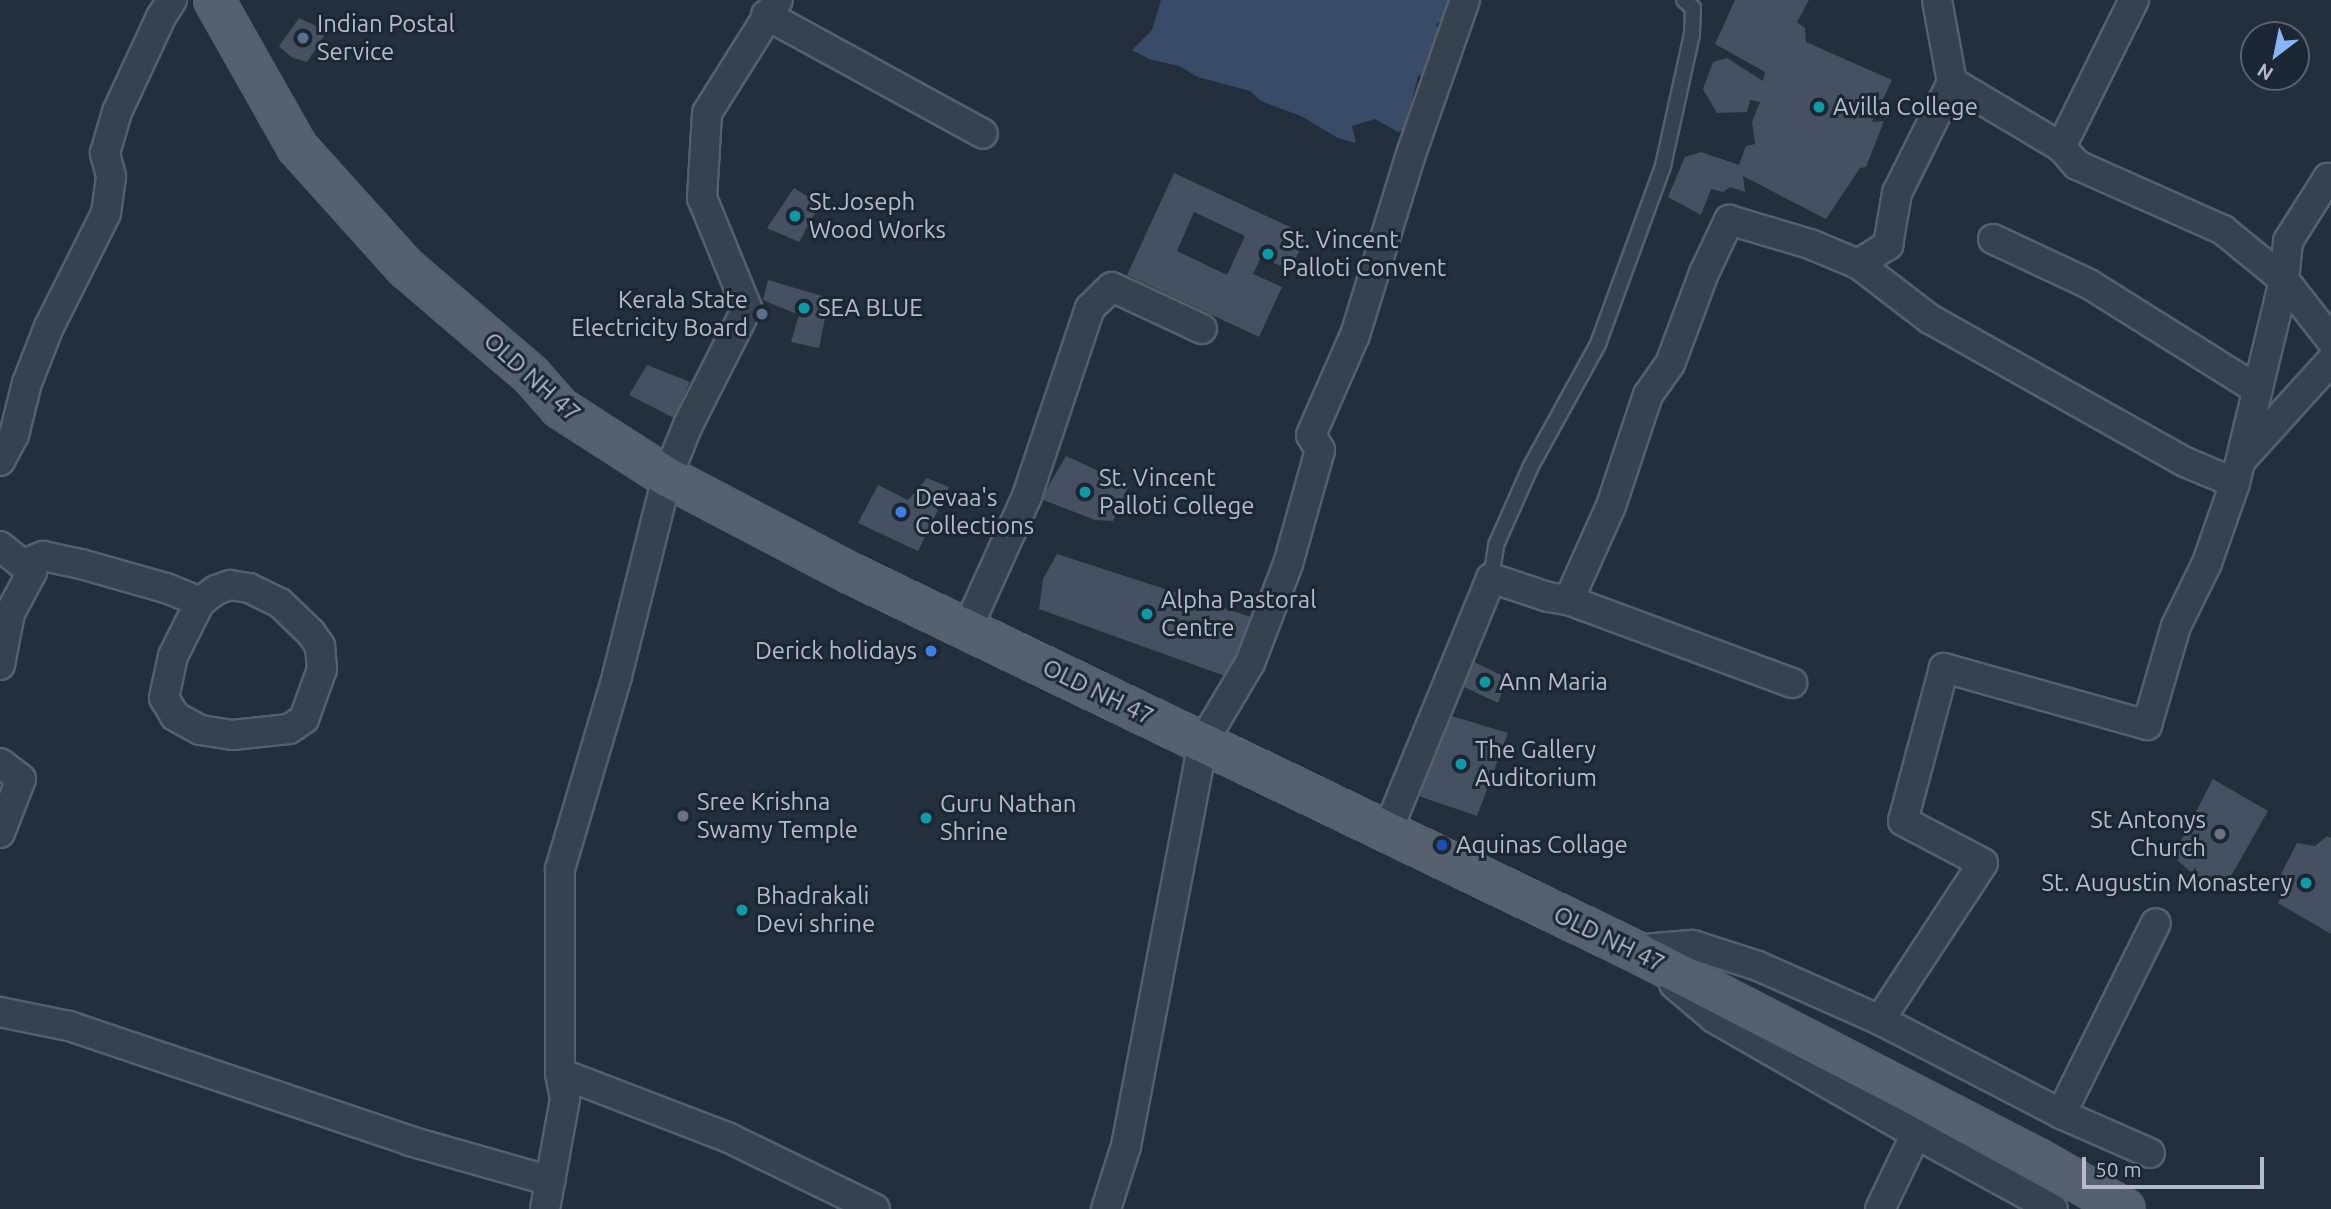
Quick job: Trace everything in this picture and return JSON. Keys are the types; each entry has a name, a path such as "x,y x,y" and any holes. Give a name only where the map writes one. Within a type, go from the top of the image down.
{"main road":[{"name":"OLD NH 47","path":"214,0 297,147 405,267 531,375 560,408 667,477 852,574 1637,952 2026,1153 2124,1209"}],"street":[{"path":"0,461 14,435 27,383 49,327 106,213 111,176 105,153 117,112 160,17 172,0"},
{"path":"1106,1209 1126,1146 1203,742 1250,663 1288,564 1320,450 1311,435 1354,335 1410,157 1465,0"},
{"path":"1858,264 1888,245 1897,193 1952,82 1937,0"},
{"path":"2061,147 2134,0"},
{"path":"545,1209 565,1099 560,1073 560,869 617,676 667,477 688,425 747,307 702,198 707,113 772,7 983,134"},
{"path":"1952,82 2061,147 2077,164 2223,230 2284,280 2331,340"},
{"path":"1880,1020 1983,863 1903,821 1944,667 2147,725 2176,626 2207,563 2238,472 2284,280 2288,241 2328,178 2331,180"},
{"path":"1568,600 1611,506 1647,395 1670,364 1704,273 1729,220 1810,244 1858,264 1930,319 2185,462 2238,472"},
{"path":"1993,239 2089,285 2258,390"},
{"path":"967,629 1027,496 1090,308 1112,287 1202,329"},
{"path":"2238,472 2331,360"},
{"path":"0,546 32,572 10,613 0,665"},
{"path":"24,565 43,556 82,564 166,588 200,602"},
{"path":"1387,832 1491,578 1548,597 1568,600 1792,683"},
{"path":"230,585 249,588 280,603 311,633 320,646 322,668 304,719 289,729 232,736 201,730 175,716 164,698 173,656 200,602 216,590 230,585"},
{"path":"0,763 21,779 0,833"},
{"path":"2061,1114 2156,923"},
{"path":"1637,952 1693,945 1758,966 1880,1020 2061,1114 2150,1153"},
{"path":"1637,952 1714,1018 2053,1209"},
{"path":"0,1012 69,1026 410,1141 550,1181"},
{"path":"560,1073 730,1138 875,1209"},
{"path":"1880,1209 1916,1134"}],"lane":[{"path":"1491,578 1496,545 1531,466 1598,344 1663,166 1692,34 1693,8 1684,0"}],"water":[{"path":"1161,0 1452,0 1446,19 1436,24 1441,34 1433,70 1418,76 1412,100 1421,114 1413,127 1398,132 1375,119 1352,126 1356,143 1338,138 1301,116 1261,101 1250,91 1198,77 1179,66 1149,59 1132,50 1152,30"}],"building":[{"name":"Avilla College","path":"1735,0 1809,0 1797,22 1805,28 1806,42 1892,80 1872,122 1884,121 1866,167 1860,168 1826,219 1743,176 1745,192 1730,187 1723,192 1711,189 1701,215 1668,197 1685,157 1701,152 1739,165 1746,146 1755,144 1752,122 1760,102 1750,100 1747,112 1717,113 1703,89 1713,62 1727,58 1763,81 1765,72 1715,44"},
{"name":"Indian Postal Service","path":"299,18 327,31 307,62 291,57 279,46"},
{"name":"St. Vincent Palloti Convent","path":"1174,173 1307,235 1290,270 1261,257 1253,274 1282,287 1259,337 1127,275","holes":["1194,212 1245,236 1227,275 1177,251"]},
{"name":"St.Joseph Wood Works","path":"794,188 820,204 799,242 767,228"},
{"name":"SEA BLUE","path":"768,280 829,298 819,348 791,342 799,315 763,300"},
{"path":"647,365 690,382 674,418 629,395"},
{"name":"St. Vincent Palloti College","path":"1066,456 1129,485 1113,521 1095,520 1041,499"},
{"name":"Devaa's Collections","path":"927,478 949,487 918,551 858,523 878,485 908,500"},
{"name":"Alpha Pastoral Centre","path":"1057,554 1257,619 1238,667 1225,676 1039,609 1043,579"},
{"name":"Ann Maria","path":"1474,662 1507,678 1498,703 1462,686"},
{"name":"The Gallery Auditorium","path":"1445,714 1508,733 1477,816 1413,794"},
{"name":"St Antonys Church","path":"2213,779 2268,811 2227,883 2194,875 2173,856"},
{"name":"St. Augustin Monastery","path":"2327,836 2331,838 2331,934 2278,903 2286,886 2278,880 2297,843 2315,846"}],"place":[{"name":"Indian Postal Service","path":"303,38"},
{"name":"Avilla College","path":"1819,107"},
{"name":"St.Joseph Wood Works","path":"795,216"},
{"name":"St. Vincent Palloti Convent","path":"1268,254"},
{"name":"SEA BLUE","path":"804,308"},
{"name":"Kerala State Electricity Board","path":"762,314"},
{"name":"St. Vincent Palloti College","path":"1085,492"},
{"name":"Devaa's Collections","path":"901,512"},
{"name":"Alpha Pastoral Centre","path":"1147,614"},
{"name":"Derick holidays","path":"931,651"},
{"name":"Ann Maria","path":"1485,682"},
{"name":"The Gallery Auditorium","path":"1461,764"},
{"name":"Sree Krishna Swamy Temple","path":"683,816"},
{"name":"Guru Nathan Shrine","path":"926,818"},
{"name":"St Antonys Church","path":"2220,834"},
{"name":"Aquinas Collage","path":"1442,845"},
{"name":"St. Augustin Monastery","path":"2306,883"},
{"name":"Bhadrakali Devi shrine","path":"742,910"}]}
